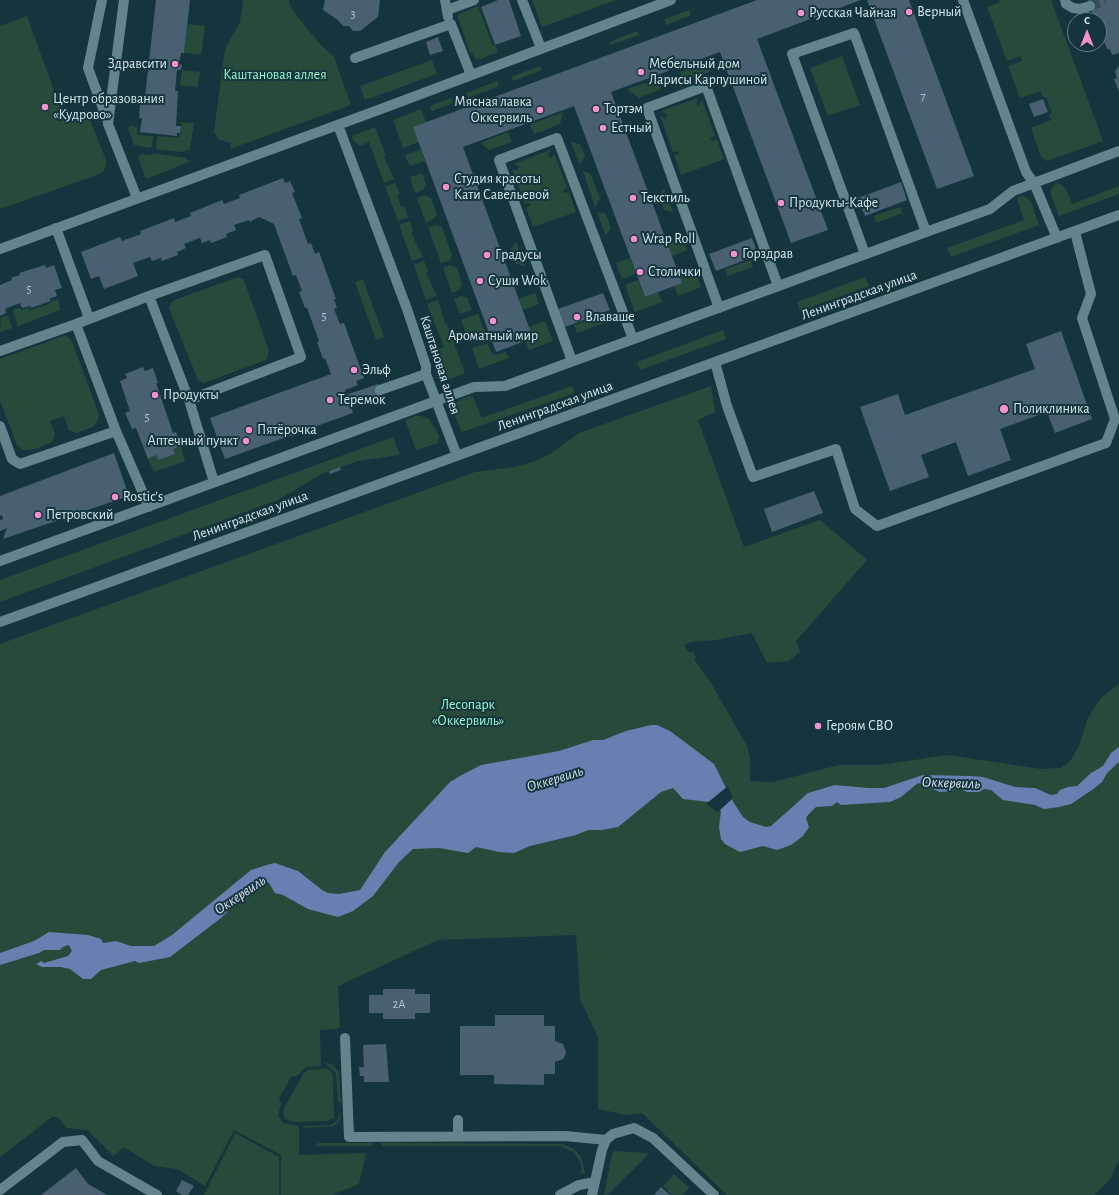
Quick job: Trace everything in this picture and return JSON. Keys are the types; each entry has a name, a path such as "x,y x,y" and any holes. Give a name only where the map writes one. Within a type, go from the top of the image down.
{"street":[{"path":"102,0 88,68 137,198"},
{"path":"108,124 124,0"},
{"path":"471,75 450,24 446,5 474,0"},
{"path":"522,0 541,48"},
{"path":"0,249 338,125 671,0"},
{"path":"963,0 1026,172 1034,183 1057,238"},
{"path":"1065,0 1066,4 1073,8 1080,9 1090,6"},
{"path":"355,58 450,24"},
{"path":"865,254 792,54 854,33 926,232"},
{"path":"719,308 647,108 706,86 778,286"},
{"name":"Каштановая аллея","path":"338,125 407,309 426,366 426,374 457,456"},
{"path":"572,361 499,160 557,138 633,339"},
{"path":"0,561 474,387 505,386 990,209 1013,191 1119,151"},
{"name":"Ленинградская улица","path":"0,622 1119,215"},
{"path":"56,228 89,318"},
{"path":"715,362 727,406 753,477 836,449 855,509 877,526 1106,443 1115,419 1082,318 1091,294 1075,232"},
{"path":"0,350 265,255 301,357 189,400"},
{"path":"149,296 189,400 214,482"},
{"path":"76,324 116,431 148,507"},
{"path":"380,390 426,374"},
{"path":"0,426 12,459 20,464 116,431"},
{"path":"345,1038 349,1137 565,1136 606,1140"},
{"path":"458,1120 458,1136"},
{"path":"592,1195 602,1150 606,1140 613,1134 634,1128 653,1138 714,1195"},
{"path":"0,1190 63,1142 82,1140 98,1161 145,1192 157,1195"},
{"path":"560,1195 579,1185 595,1182"}],"green space":[{"name":"Каштановая аллея","path":"243,0 289,0 289,4 298,17 318,42 334,57 351,105 230,149 231,143 218,139 214,132 224,56 227,45 240,22"},
{"path":"532,0 616,0 542,27"},
{"path":"999,0 1051,0 1067,43 1067,52 1070,52 1103,141 1047,161 1041,157 1031,128 1051,120 1049,114 1052,113 1046,97 1043,97 1041,91 1020,98 1008,66 1022,61 1020,56 1007,61 987,7 1000,2"},
{"path":"478,6 493,46 495,45 498,52 477,60 469,50 457,15"},
{"path":"689,10 691,15 666,25 664,19"},
{"name":"Центр образования «Кудрово»","path":"27,16 64,118 76,114 88,115 106,160 106,165 103,172 97,175 0,209 0,26"},
{"path":"188,24 205,26 201,55 184,53"},
{"path":"637,31 639,35 610,45 609,42"},
{"path":"842,56 860,105 828,116 810,68"},
{"path":"432,60 437,74 365,100 360,86"},
{"path":"712,60 709,72 683,82 680,72"},
{"path":"540,66 542,70 513,81 511,77"},
{"path":"182,70 200,72 198,87 180,85"},
{"path":"657,79 661,89 639,98 627,89"},
{"path":"497,81 499,86 468,98 466,93"},
{"path":"451,98 453,103 432,111 430,106"},
{"path":"698,98 696,105 698,104 699,107 702,100 715,136 710,138 712,141 717,139 724,159 681,175 674,155 679,154 678,151 673,152 660,116 666,119 665,116 668,115 661,111"},
{"path":"421,109 426,122 413,127 419,142 403,148 393,120"},
{"path":"563,112 560,124 534,134 530,125"},
{"path":"180,122 194,123 190,149 180,152 157,149 157,136 179,138 182,124 180,124"},
{"path":"130,126 137,127 137,135 153,136 152,146 150,148 134,145 128,128"},
{"path":"375,127 386,156 384,157 394,179 384,183 369,142 360,146 353,141 352,136"},
{"path":"508,132 512,142 489,150 480,143"},
{"path":"571,142 580,144 585,156 580,165"},
{"path":"421,149 425,161 410,166 405,155"},
{"path":"550,150 548,157 551,159 554,153 567,188 563,190 564,193 569,192 576,212 533,227 526,208 531,205 530,203 525,204 512,169 518,171 517,169 520,167 513,164"},
{"path":"153,153 186,158 189,162 146,179 138,157 141,154 152,155"},
{"path":"583,171 591,174 600,199 595,207"},
{"path":"422,173 426,184 423,190 415,193 410,177"},
{"path":"395,183 400,194 397,195 401,207 404,206 408,217 398,221 385,186"},
{"path":"1056,183 1061,184 1066,189 1072,204 1119,186 1119,194 1059,216 1051,195 1051,189"},
{"path":"664,188 673,212 664,210 659,195"},
{"path":"425,195 431,198 437,214 434,219 426,223 417,198"},
{"path":"1021,195 1026,197 1031,202 1039,225 951,257 947,248 1024,220 1017,199"},
{"path":"900,207 902,213 876,223 874,216"},
{"path":"597,212 606,214 611,228 606,236"},
{"path":"410,221 413,232 411,233 423,257 412,261 399,225"},
{"path":"435,225 442,227 452,255 449,261 441,263 428,227"},
{"path":"683,239 687,250 672,256 667,245"},
{"path":"516,242 525,266 516,264 511,249"},
{"path":"630,258 636,274 622,279 616,263"},
{"path":"751,260 753,267 727,276 725,269"},
{"path":"424,261 428,271 426,273 437,296 426,300 414,265"},
{"path":"450,265 457,268 462,284 459,290 452,293 443,268"},
{"path":"694,267 701,287 678,296 674,286 682,283 678,273"},
{"path":"238,277 244,280 269,351 266,360 204,383 198,380 169,308 172,301"},
{"path":"865,277 869,286 800,311 797,302"},
{"path":"363,279 384,337 376,340 355,282"},
{"path":"638,280 644,297 658,292 662,302 635,312 625,285"},
{"path":"535,293 539,304 523,310 519,299"},
{"path":"461,296 467,298 472,310 460,314 454,299"},
{"path":"58,299 60,310 18,326 13,311 15,309 20,308 21,310 29,307 30,310 50,304 50,302"},
{"path":"438,300 445,324 447,324 465,373 445,381 440,377 434,360 436,350 444,347 427,304"},
{"path":"478,314 486,334 469,341 461,320"},
{"path":"8,315 12,328 0,332 1,318"},
{"path":"601,315 604,323 577,333 574,325"},
{"path":"545,321 553,341 529,350 525,341 533,338 529,327"},
{"path":"723,330 726,339 640,370 637,362"},
{"path":"66,335 72,341 99,415 98,420 93,427 76,433 69,430 64,416 50,421 55,434 52,442 36,449 23,450 17,445 0,401 0,359"},
{"path":"487,343 493,355 506,352 509,358 479,369 472,348"},
{"path":"572,386 575,393 462,432 454,414 456,402 469,396 473,397 482,418"},
{"name":"Лесопарк «Оккервиль»","path":"711,386 715,412 698,420 744,547 820,520 867,560 796,641 800,652 788,661 767,663 752,633 716,640 690,642 684,646 690,653 692,651 696,657 694,659 711,683 746,744 750,756 750,781 773,782 839,765 881,765 948,755 1041,769 1061,768 1070,761 1078,748 1088,718 1096,705 1102,697 1119,684 1119,1159 1111,1178 1095,1195 727,1195 642,1113 627,1115 598,1109 598,1037 580,999 576,935 438,940 338,986 340,1027 337,1029 320,1030 321,1066 306,1067 297,1076 291,1077 279,1098 281,1104 278,1116 283,1123 299,1126 299,1155 366,1153 359,1184 332,1195 281,1195 281,1155 234,1130 205,1186 177,1169 154,1166 124,1147 113,1156 88,1130 66,1128 58,1117 52,1117 0,1157 0,644 475,472 514,467 533,462 550,454 579,433"},
{"path":"418,415 429,419 439,436 438,443 416,450 405,420"},
{"path":"393,437 400,455 358,461 321,474 278,500 0,602 0,580"},
{"path":"181,446 185,461 154,472 148,459 156,455 158,460 174,454 173,449"},
{"path":"324,1062 333,1065 339,1072 341,1104 338,1101 336,1073"},
{"path":"308,1070 330,1070 333,1077 334,1118 327,1121 299,1122 289,1121 284,1118 283,1110 304,1073"},
{"path":"341,1111 340,1120 334,1126 302,1128 304,1126 331,1125 337,1121"},
{"path":"235,1133 279,1157 279,1195 204,1195"},
{"path":"318,1143 373,1143 371,1146 316,1146"},
{"path":"381,1143 563,1144 575,1150 581,1157 585,1173 582,1174 581,1164 574,1152 560,1146 383,1146"},
{"path":"615,1151 647,1153 648,1155 607,1195 604,1195 612,1154"},
{"path":"674,1174 689,1188 682,1195 672,1195 663,1186"}],"water":[{"name":"Оккервиль","path":"657,725 670,731 714,764 732,800 743,817 750,822 766,827 771,826 808,793 835,785 884,788 923,775 970,776 983,777 1015,787 1035,788 1051,795 1057,794 1060,790 1068,787 1077,786 1091,773 1103,766 1111,753 1119,747 1119,762 1107,773 1102,782 1092,790 1071,804 1059,807 1044,809 1035,805 1003,800 991,790 984,789 979,792 967,792 956,787 952,791 940,792 918,783 901,797 890,802 841,805 837,802 832,806 816,807 806,818 809,827 803,836 791,845 777,850 763,846 740,852 725,844 721,839 719,827 721,811 709,802 683,799 673,788 661,792 618,827 602,830 588,830 576,835 530,846 514,853 499,852 476,847 468,853 439,848 413,849 399,862 373,896 353,911 338,917 308,909 283,895 275,893 269,883 266,882 232,907 221,918 170,957 139,963 135,961 101,970 91,979 83,979 70,969 61,967 42,967 36,964 41,961 44,963 68,956 72,951 69,945 60,950 44,950 39,953 0,965 0,953 34,941 49,932 88,935 101,939 103,943 116,941 131,946 154,946 172,935 251,870 270,864 275,863 298,871 328,893 339,894 360,890 385,852 450,782 460,776 481,765 559,751 593,740 603,740 626,731"}],"pier":[{"path":"728,786 733,798 718,812 706,804"}],"building":[{"path":"156,0 190,0 184,53 181,53 179,64 182,65 181,70 177,70 175,91 178,91 176,126 181,126 180,133 177,133 177,136 140,132 142,118 139,118 140,104 144,105"},
{"path":"325,0 380,0 378,17 360,31 353,31 349,26 343,26 338,20 323,10"},
{"path":"498,0 509,0 521,36 495,45 481,7"},
{"path":"757,0 861,0 757,39 828,230 791,243 720,52 611,92 682,283 645,297 574,106 463,147 533,338 496,352 413,127"},
{"path":"867,0 909,0 974,176 937,189"},
{"path":"1088,0 1119,0 1119,53 1112,55 1110,49 1108,50 1107,48 1107,12 1092,12"},
{"path":"438,37 443,51 430,55 426,42"},
{"path":"1119,66 1119,92 1114,79 1117,78 1115,71"},
{"path":"1043,99 1048,112 1034,117 1029,104"},
{"path":"283,178 285,183 290,181 295,192 292,193 302,218 299,219 308,244 311,243 315,254 319,252 336,299 334,299 337,308 334,309 340,324 344,323 364,378 356,381 358,385 345,390 346,395 378,384 382,395 351,406 353,413 225,459 210,418 331,374 325,358 323,359 317,342 319,341 307,308 305,308 299,292 302,291 296,275 293,276 274,224 259,217 250,222 249,220 234,225 236,230 226,234 227,237 211,243 210,240 202,243 200,238 184,244 186,248 177,252 178,255 162,261 161,258 152,261 150,257 133,263 138,276 104,289 99,276 91,279 81,252 120,237 122,241 141,234 140,231 174,218 175,222 191,216 190,213 222,200 224,204 240,198 239,195"},
{"path":"901,182 907,200 865,216 858,198"},
{"name":"Горздрав","path":"752,238 758,255 716,271 709,254"},
{"path":"45,265 46,268 54,265 62,288 55,290 57,296 49,299 51,301 31,308 30,306 22,308 20,303 5,309 6,313 0,316 0,285 12,280 11,278 20,275 19,273"},
{"path":"603,293 610,310 565,327 558,309"},
{"name":"Поликлиника","path":"1061,331 1092,419 1055,433 1047,412 1000,429 1011,460 968,476 956,442 921,455 929,477 890,491 860,407 898,394 905,415 1035,369 1026,344"},
{"path":"143,367 145,371 153,368 158,383 156,383 173,433 176,432 181,446 173,449 175,454 158,460 156,455 148,459 136,428 132,429 125,413 130,411 120,381 127,378 125,374"},
{"path":"114,453 129,496 3,539 7,528 0,531 0,520 3,519 2,515 0,516 0,496"},
{"path":"340,467 341,470 330,474 329,471"},
{"path":"814,491 823,513 772,532 764,509"},
{"path":"383,989 415,989 415,994 430,994 430,1013 415,1013 415,1019 383,1019 383,1013 369,1013 369,995 383,995"},
{"path":"495,1015 544,1015 544,1026 555,1026 555,1041 563,1044 566,1052 563,1059 555,1062 555,1074 544,1074 544,1085 494,1084 494,1075 460,1075 460,1026 495,1026"},
{"path":"386,1044 389,1082 364,1082 364,1076 360,1076 359,1067 364,1067 363,1045"},
{"path":"76,1168 88,1184 107,1195 41,1195"},
{"path":"182,1180 194,1186 188,1195 182,1195 176,1191"},
{"path":"661,1187 670,1195 654,1195"}],"tunnel":[{"path":"1090,6 1105,0"}],"place":[{"name":"Верный","path":"909,12"},
{"name":"Русская Чайная","path":"801,13"},
{"name":"Здравсити","path":"175,64"},
{"name":"Мебельный дом Ларисы Карпушиной","path":"641,72"},
{"name":"Центр образования «Кудрово»","path":"45,107"},
{"name":"Тортэм","path":"596,109"},
{"name":"Мясная лавка Оккервиль","path":"540,110"},
{"name":"Естный","path":"603,128"},
{"name":"Студия красоты Кати Савельевой","path":"446,187"},
{"name":"Текстиль","path":"633,198"},
{"name":"Продукты-Кафе","path":"781,203"},
{"name":"Wrap Roll","path":"634,239"},
{"name":"Горздрав","path":"734,254"},
{"name":"Градусы","path":"487,255"},
{"name":"Столички","path":"640,272"},
{"name":"Суши Wok","path":"480,281"},
{"name":"Влаваше","path":"577,317"},
{"name":"Ароматный мир","path":"493,321"},
{"name":"Эльф","path":"354,370"},
{"name":"Продукты","path":"155,395"},
{"name":"Теремок","path":"330,400"},
{"name":"Поликлиника","path":"1004,409"},
{"name":"Пятёрочка","path":"249,430"},
{"name":"Аптечный пункт","path":"246,441"},
{"name":"Rostic's","path":"115,497"},
{"name":"Петровский","path":"38,515"},
{"name":"Героям СВО","path":"818,726"}]}
